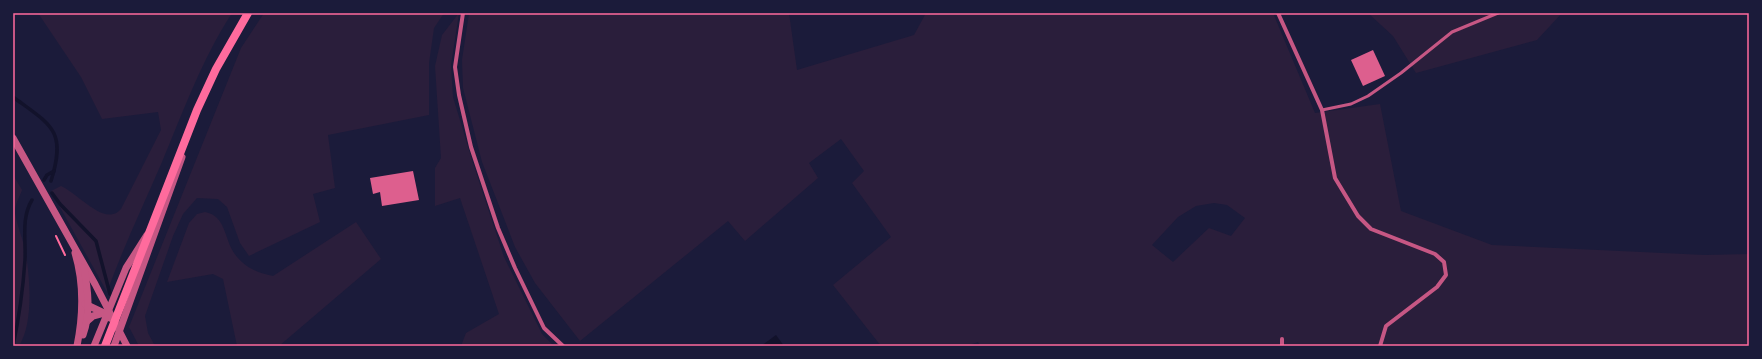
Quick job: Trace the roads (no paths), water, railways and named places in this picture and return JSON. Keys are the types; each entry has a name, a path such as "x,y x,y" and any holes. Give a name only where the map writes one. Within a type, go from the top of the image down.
{"main road":[{"path":"105,346 187,135 216,69 248,13"}],"street":[{"path":"463,13 455,67 459,95 471,147 498,228 515,268 544,328 563,346"},
{"path":"1278,13 1322,110 1335,178 1358,216 1371,230 1435,254 1444,262 1446,275 1437,287 1386,326 1380,346"},
{"path":"114,345 180,167 187,135"},
{"path":"13,138 83,263 127,346"},
{"path":"94,346 126,268 134,252 148,233"},
{"path":"73,245 85,299 88,306 86,322 78,346"},
{"path":"78,346 85,299 83,263"},
{"path":"85,299 102,298"},
{"path":"88,306 104,312 116,324"},
{"path":"86,322 93,316 104,312"},
{"path":"1282,339 1282,346"}],"lane":[{"path":"1322,110 1351,104 1368,96 1401,73 1452,32 1498,13"}],"waterway":[{"path":"13,97 46,122 52,130 56,139 57,150 56,164 51,181"},
{"path":"44,180 47,175 54,171"},
{"path":"52,193 60,204 96,241 110,294"},
{"path":"13,346 23,282 25,260 25,221 26,214 32,200"}]}
